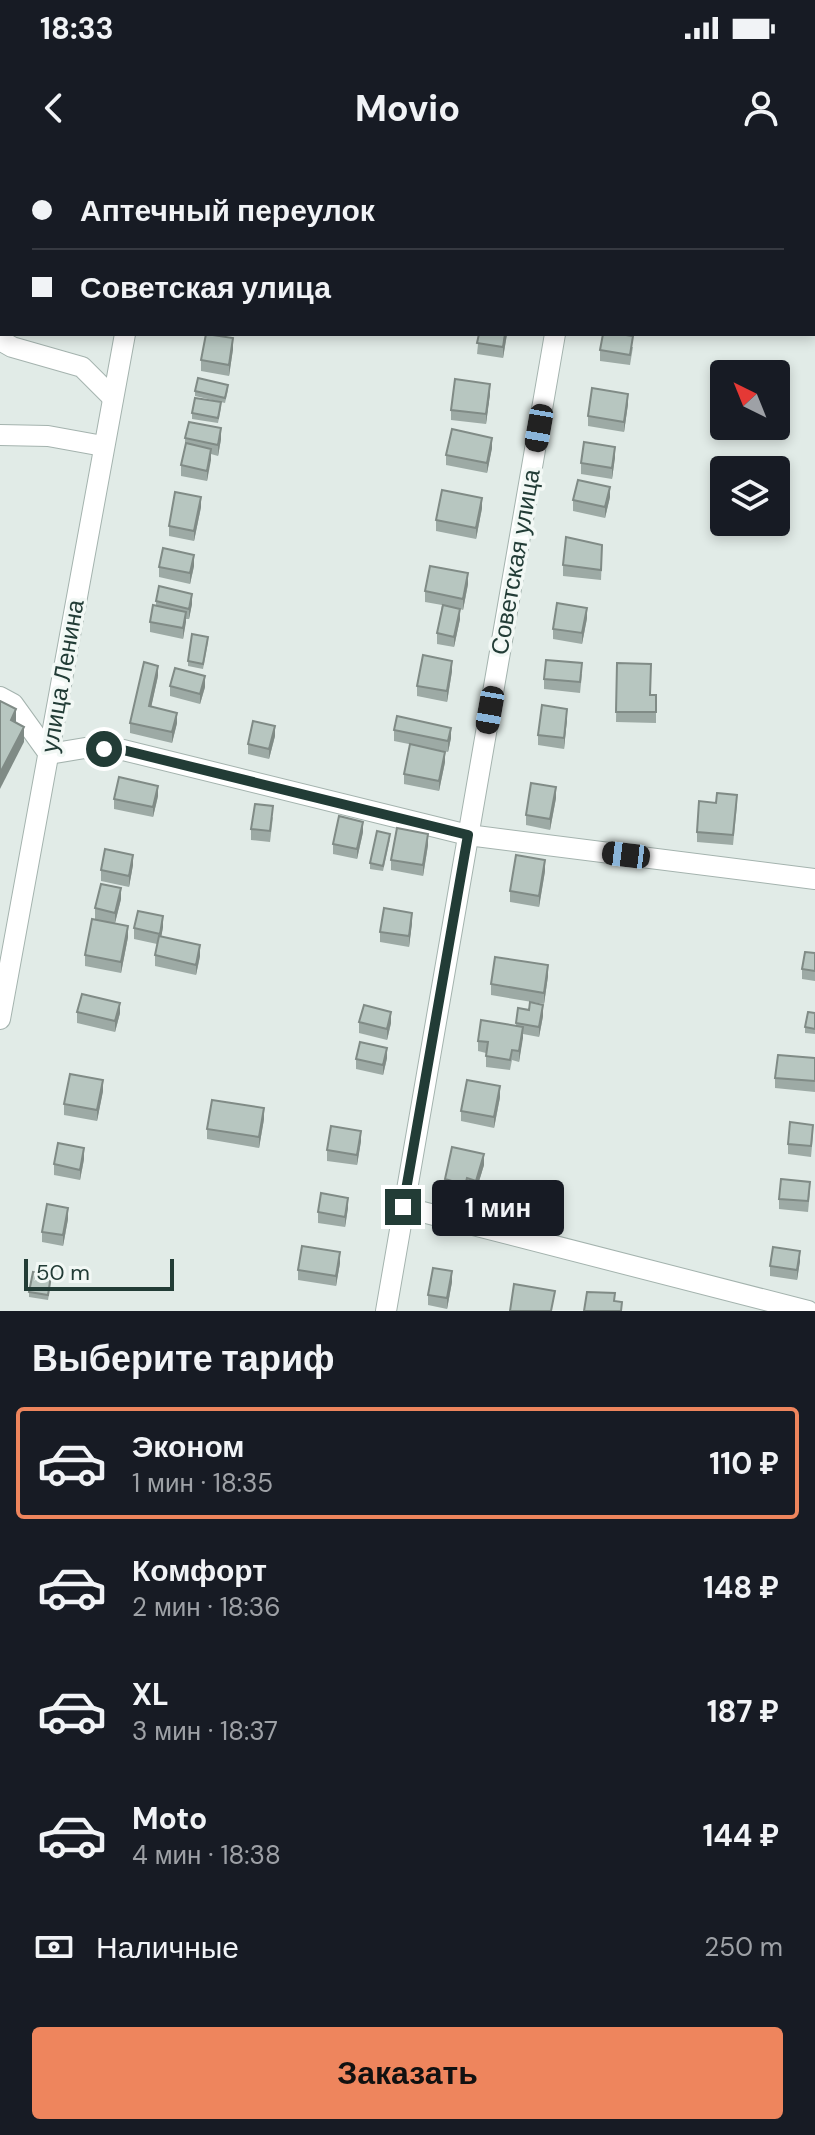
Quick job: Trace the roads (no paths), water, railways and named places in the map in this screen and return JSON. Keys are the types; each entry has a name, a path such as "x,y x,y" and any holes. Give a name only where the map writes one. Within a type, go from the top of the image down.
{"street":[{"path":"3,336 5,343 12,347 82,367 113,398"},
{"name":"улица Ленина","path":"0,1019 36,807 49,754 53,713 125,336"},
{"name":"Советская улица","path":"386,1311 555,336"},
{"path":"0,435 48,436 103,446"},
{"path":"0,697 13,704 49,754 85,748 123,750 468,835 815,879"},
{"path":"403,1207 808,1311"}]}
